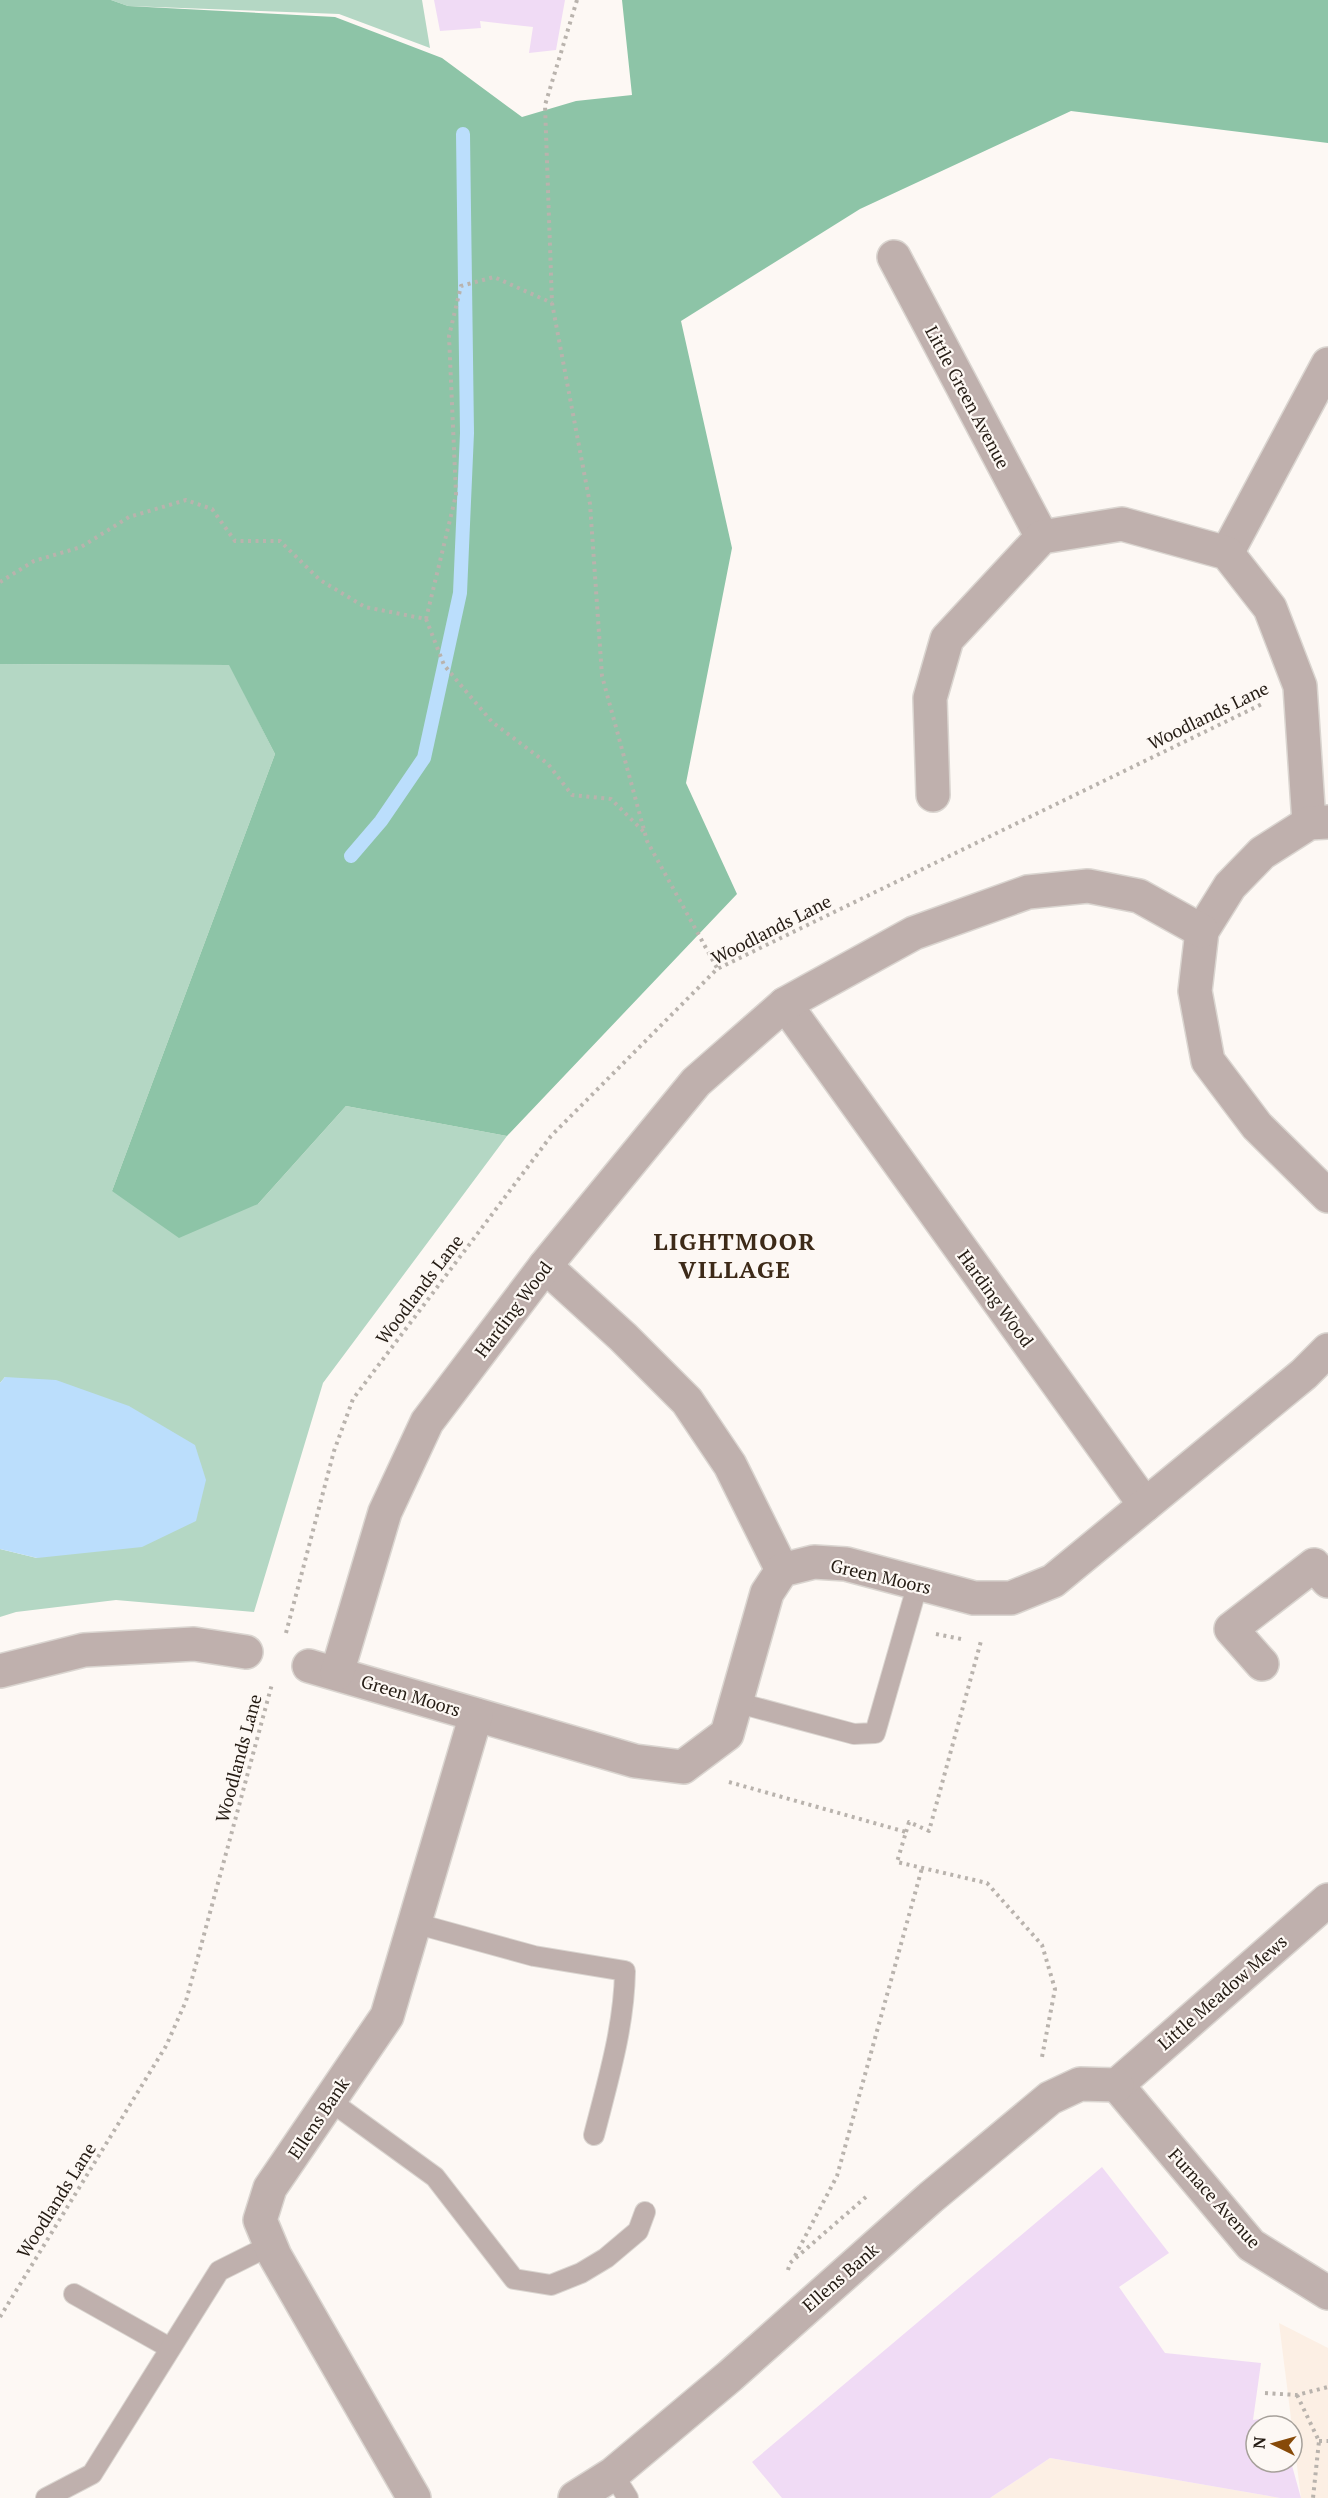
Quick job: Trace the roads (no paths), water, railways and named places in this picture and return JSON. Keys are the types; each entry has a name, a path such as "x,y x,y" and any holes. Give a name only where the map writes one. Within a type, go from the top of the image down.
{"street":[{"name":"Little Green Avenue","path":"894,257 1042,537"},
{"path":"1227,553 1328,364"},
{"path":"933,795 930,698 947,639 1042,537 1122,524 1227,553 1270,608 1300,686 1318,823 1262,853 1230,886 1203,931 1195,991 1208,1061 1257,1126 1328,1196"},
{"name":"Harding Wood","path":"323,1670 385,1512 427,1422 545,1266 696,1082 785,1004 914,933 1029,892 1088,886 1139,896 1203,931"},
{"name":"Harding Wood","path":"785,1004 1145,1505"},
{"path":"545,1266 623,1337 687,1401 730,1465 782,1570 767,1593 735,1702"},
{"name":"Green Moors","path":"782,1570 814,1562 846,1564 974,1598 1011,1599 1053,1581 1304,1374 1328,1350"},
{"path":"1262,1664 1231,1629 1323,1566"},
{"path":"0,1671 84,1650 194,1644 246,1652"},
{"name":"Green Moors","path":"323,1670 635,1761 683,1767 727,1734 735,1702"},
{"name":"Ellens Bank","path":"414,2498 269,2246 260,2220 270,2188 387,2016 476,1715"},
{"name":"Little Meadow Mews","path":"1117,2085 1328,1900"},
{"name":"Ellens Bank","path":"575,2498 621,2486 730,2376 930,2198 1050,2098 1080,2084 1117,2085"},
{"name":"Furnace Avenue","path":"1117,2085 1251,2245 1328,2294"}],"lane":[{"path":"735,1702 854,1734 875,1733 918,1583"},
{"path":"414,1923 534,1956 625,1971 624,2005 619,2040 594,2135"},
{"path":"329,2100 435,2177 514,2279 551,2285 581,2273 606,2258 638,2231 645,2212"},
{"path":"46,2498 92,2475 219,2271 269,2246"},
{"path":"74,2294 170,2349"}],"water":[{"path":"5,1377 56,1380 129,1406 195,1445 206,1480 196,1521 142,1547 37,1558 0,1549 0,1383"}],"waterway":[{"path":"351,856 381,821 424,758 460,593 467,433 463,134"}],"district":[{"name":"LIGHTMOOR VILLAGE","path":"735,1255"}]}
